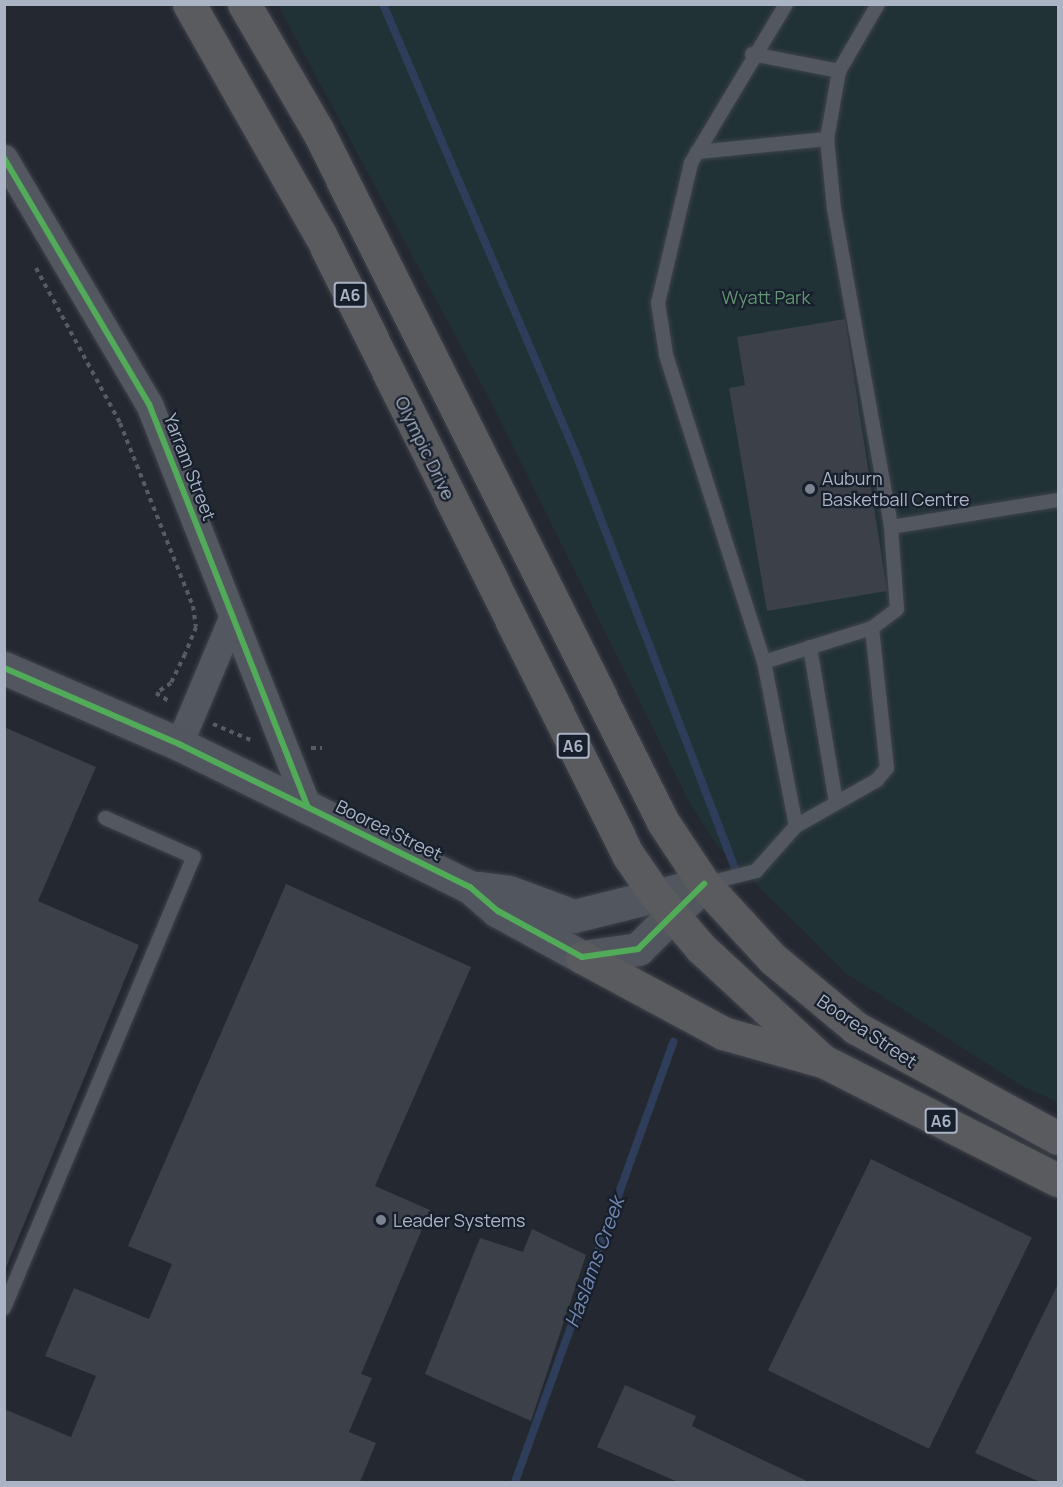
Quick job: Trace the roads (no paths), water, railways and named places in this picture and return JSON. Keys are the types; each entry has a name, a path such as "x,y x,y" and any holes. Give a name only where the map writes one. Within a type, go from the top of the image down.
{"highway":[{"name":"Olympic Drive","path":"189,4 321,236 623,844 663,906"},
{"name":"Boorea Street","path":"244,4 318,131 668,830 704,884 773,959 856,1028 1059,1138"},
{"name":"A6","path":"663,906 823,1061 1059,1180"},
{"path":"582,957 723,1033 823,1061"}],"street":[{"name":"Yarram Street","path":"4,158 149,404 308,807"},
{"path":"180,744 232,618"},
{"name":"Boorea Street","path":"4,669 180,744 470,887 498,911 582,957"},
{"name":"Boorea Street","path":"470,887 509,892 574,916 663,906 704,884"},
{"path":"582,957 638,949 663,906"}],"lane":[{"path":"786,4 752,54 697,152 680,194 658,303 660,326 764,662 796,826"},
{"path":"764,662 872,628 897,609 891,527 834,209 827,140 840,72 878,4"},
{"path":"752,54 840,72"},
{"path":"697,152 827,140"},
{"path":"891,527 1059,500"},
{"path":"704,884 756,871 796,826 878,780 887,768 872,628"},
{"path":"810,647 836,802"},
{"path":"4,1308 194,857 105,818"}],"waterway":[{"path":"383,4 579,462 736,870"},
{"name":"Haslams Creek","path":"515,1482 673,1042"}],"place":[{"name":"Auburn Basketball Centre","path":"810,489"},
{"name":"Leader Systems","path":"381,1220"}],"park label":[{"name":"Wyatt Park","path":"766,297"}]}
